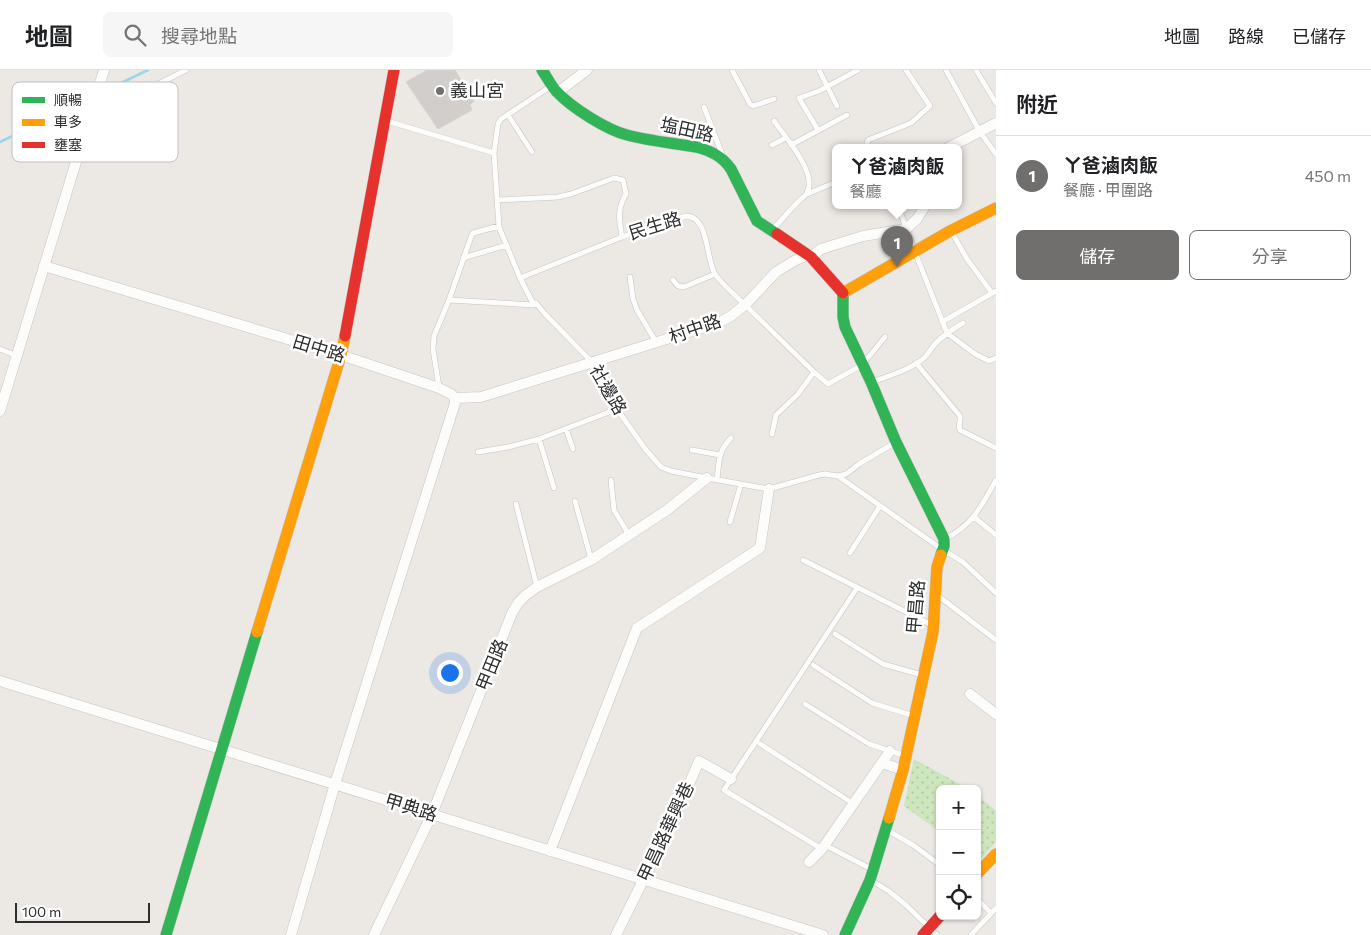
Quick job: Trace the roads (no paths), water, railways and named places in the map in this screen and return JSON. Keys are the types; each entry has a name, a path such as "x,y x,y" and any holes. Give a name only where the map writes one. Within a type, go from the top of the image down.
{"street":[{"path":"166,935 341,355 394,70"},
{"name":"塩田路","path":"542,70 555,89 576,108 613,130 624,134 707,150 724,159 757,221 810,256 843,294"},
{"path":"555,89 587,70"},
{"path":"956,144 996,122"},
{"path":"0,411 76,162"},
{"path":"944,545 845,327 843,294 950,231 996,208"},
{"path":"906,229 917,219 923,209"},
{"name":"村中路","path":"592,362 718,323 731,316 745,304 776,272 794,261 810,256 821,249 863,236 906,229"},
{"name":"田中路","path":"44,266 341,355 439,388 455,398"},
{"path":"291,935 335,784 455,398 481,397 592,362"},
{"name":"甲田路","path":"374,935 432,814 512,613 518,603 537,587 591,560 712,479"},
{"path":"550,851 637,628 760,548 769,489"},
{"name":"甲昌路","path":"845,935 872,875 903,770 933,626 937,567 944,545"},
{"name":"甲典路","path":"0,680 823,935"},
{"path":"970,694 996,714"},
{"path":"809,862 823,847 890,751"},
{"name":"甲昌路華興巷","path":"616,935 678,810 699,761 730,779"},
{"path":"882,764 903,770"},
{"path":"981,870 996,854"},
{"path":"930,933 938,920"}],"lane":[{"path":"160,82 186,70"},
{"path":"732,70 750,104 753,106 774,99"},
{"path":"819,70 837,106"},
{"path":"818,130 799,98 827,87 858,70"},
{"path":"867,144 868,140 911,123 930,106 906,70"},
{"path":"946,70 980,132 996,154"},
{"path":"976,70 996,103"},
{"name":"社邊路","path":"555,89 508,115 498,124 494,153 500,226 520,278 534,305 536,303 592,362 617,410 661,467 671,471 769,489 819,475 838,476 846,474 896,442"},
{"path":"704,107 724,159"},
{"path":"508,115 532,152"},
{"path":"791,145 847,115"},
{"path":"384,120 494,153"},
{"path":"774,121 803,160 810,185 807,194"},
{"path":"772,145 786,138"},
{"path":"498,200 558,197 614,178 623,180 626,194 619,216 622,237"},
{"path":"772,230 807,194 832,184"},
{"path":"899,209 946,333 975,354 989,361 996,358"},
{"name":"民生路","path":"520,278 622,237 686,216 694,217 704,232 715,274"},
{"path":"439,388 434,336 449,300 463,258 473,233 500,226"},
{"path":"942,322 994,292 966,259 950,231"},
{"path":"463,258 507,245"},
{"path":"673,280 678,286 684,287 715,274 826,383 830,384 862,365 885,337"},
{"path":"630,277 633,299 637,310 656,342"},
{"path":"449,300 534,305"},
{"path":"871,382 916,363 925,357 934,344 946,333 964,323"},
{"path":"0,349 17,356"},
{"path":"916,363 960,416 960,430 996,448"},
{"path":"772,434 776,415 798,394 814,372"},
{"path":"478,452 539,439 617,410"},
{"path":"566,429 573,449"},
{"path":"712,479 723,446 731,438"},
{"path":"539,439 554,488"},
{"path":"692,450 720,454"},
{"path":"838,476 880,506 944,545 996,593"},
{"path":"611,480 614,510 629,535"},
{"path":"944,545 974,517 996,480"},
{"path":"730,522 741,484"},
{"path":"575,501 591,560"},
{"path":"516,504 537,587"},
{"path":"850,553 880,506"},
{"path":"974,517 996,535"},
{"path":"803,560 933,626"},
{"path":"730,779 857,588"},
{"path":"935,594 996,640"},
{"path":"835,634 883,664 924,675"},
{"path":"813,665 872,703 915,716"},
{"path":"805,704 869,744 906,756"},
{"path":"760,744 854,804"},
{"name":"甲昌路華興巷","path":"730,779 724,790 872,875 907,906 930,933"},
{"path":"885,828 936,862"},
{"path":"981,903 991,913"},
{"path":"971,935 996,908"}],"waterway":[{"path":"123,82 148,70"},
{"path":"0,142 12,136"}],"place":[{"name":"義山宮","path":"440,91"},
{"name":"ㄚ爸滷肉飯","path":"897,267"}]}
